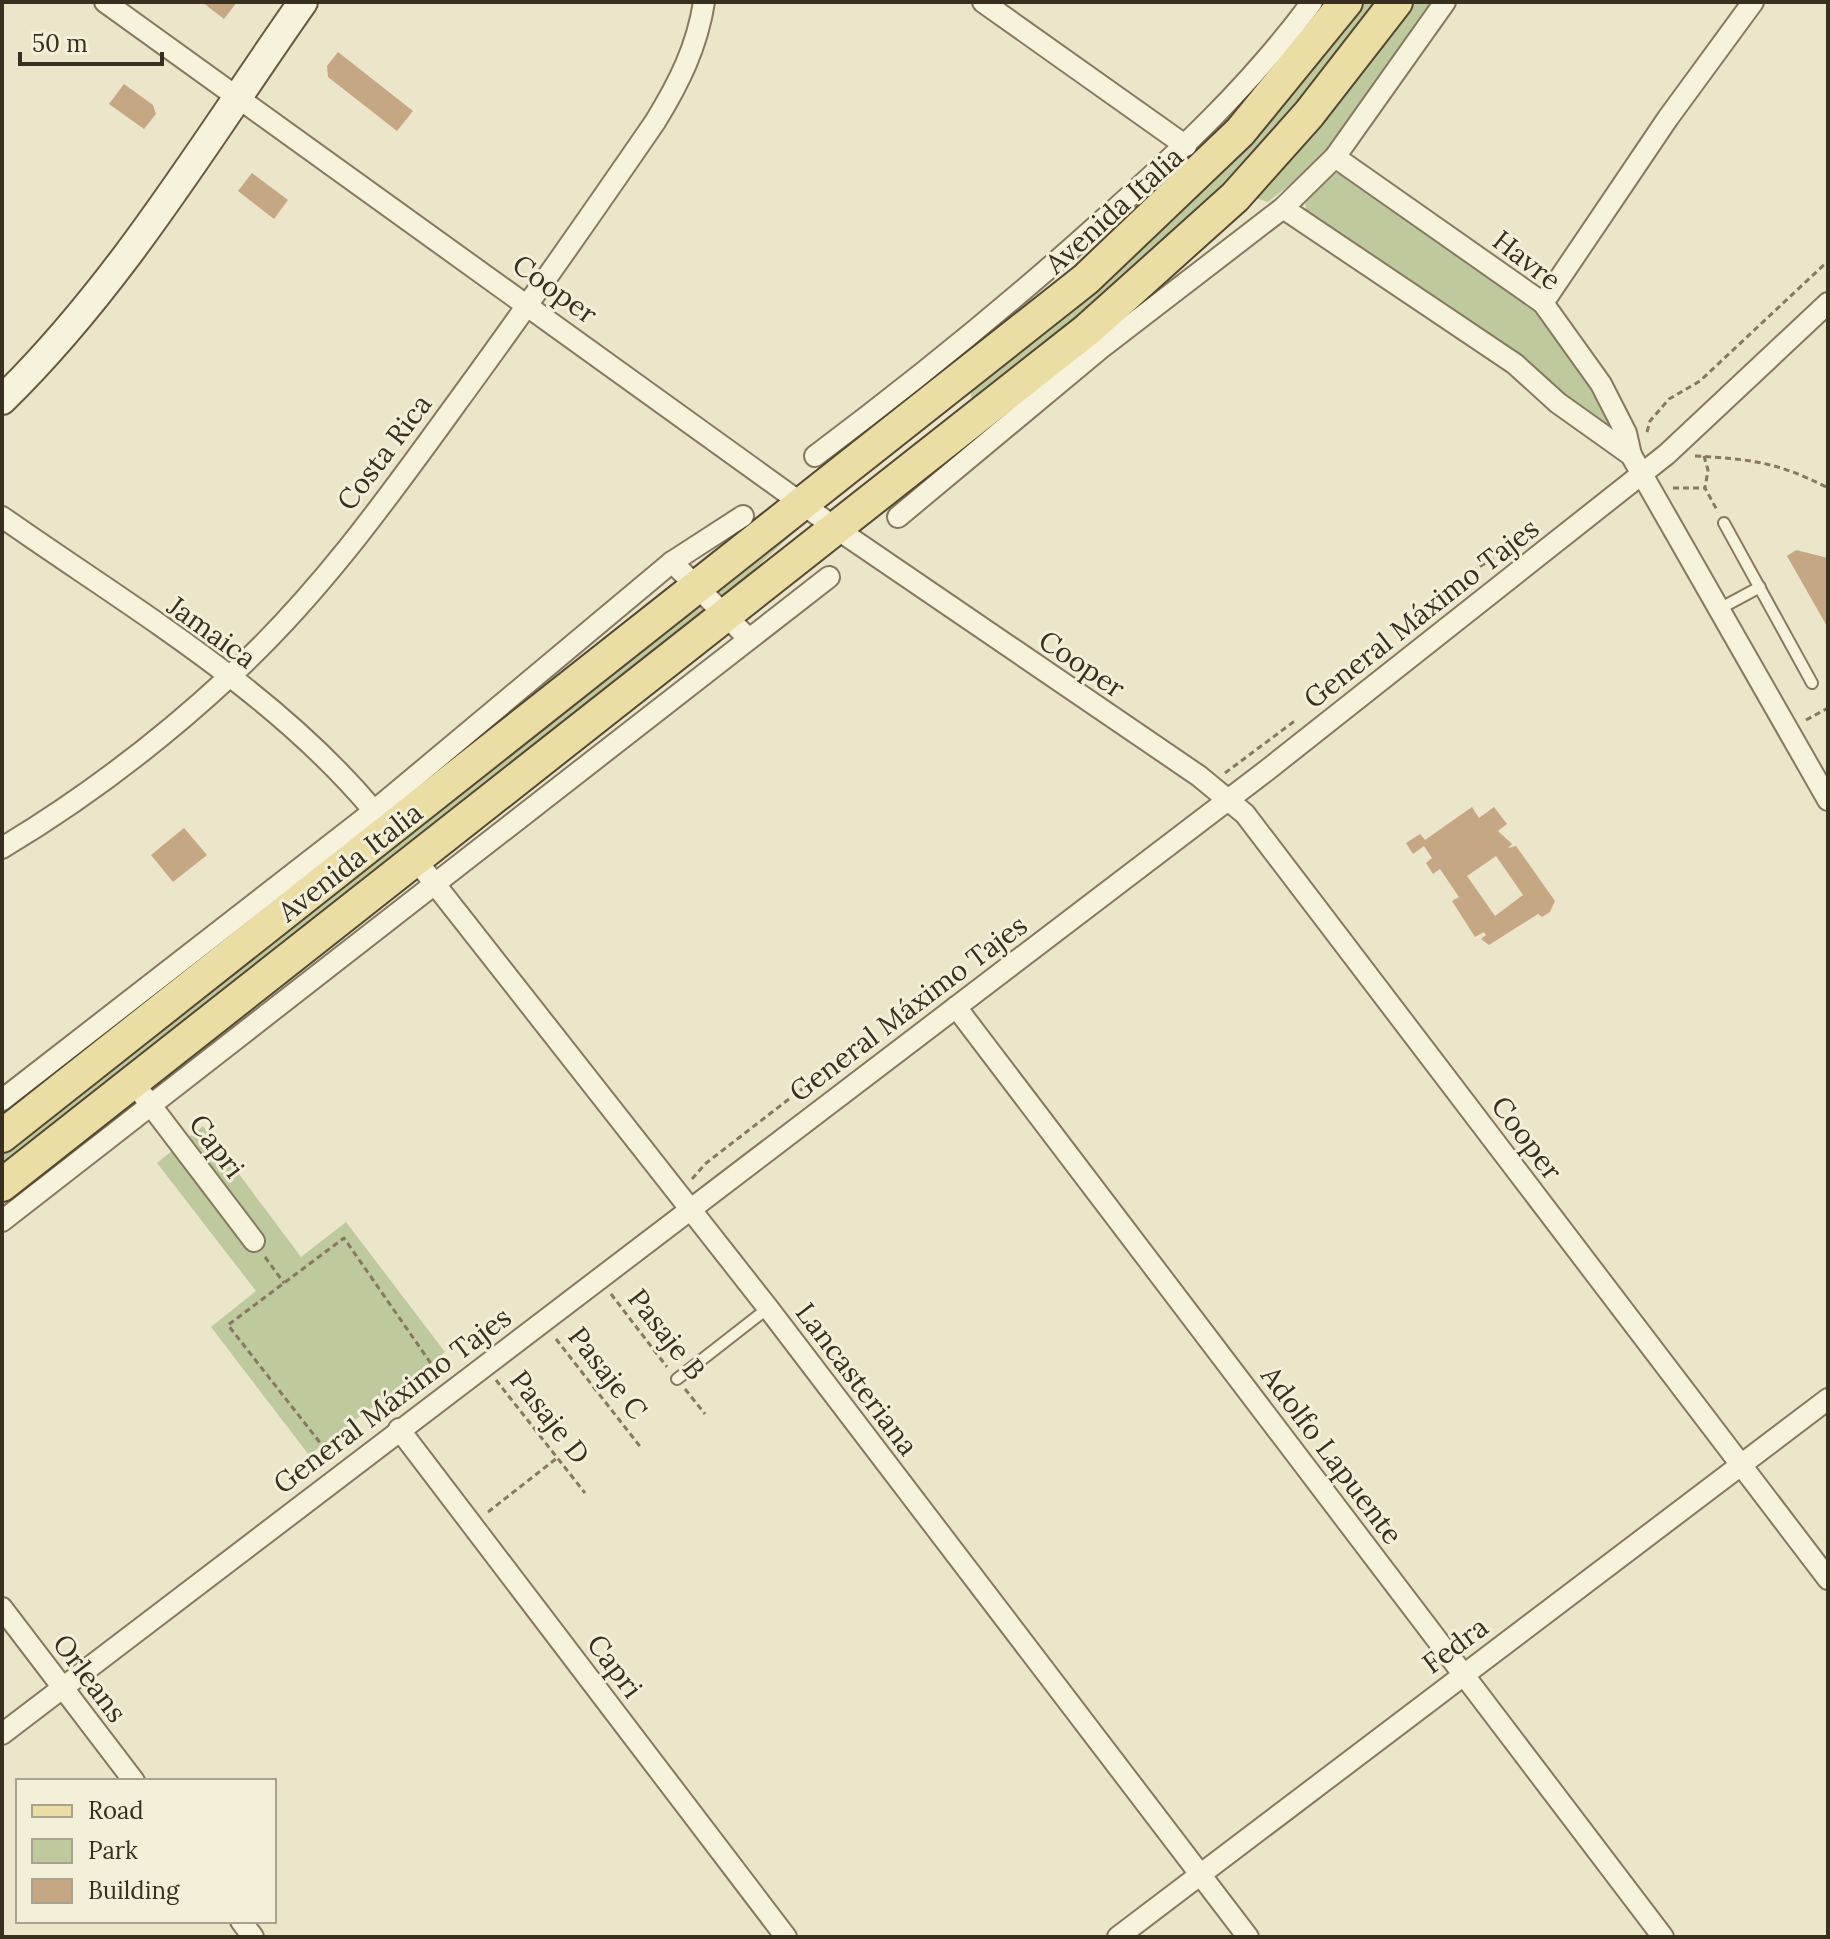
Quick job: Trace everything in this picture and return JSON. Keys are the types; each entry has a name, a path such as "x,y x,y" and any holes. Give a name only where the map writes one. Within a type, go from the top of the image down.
{"main road":[{"name":"Avenida Italia","path":"2,1136 803,504 903,407 945,392 1086,279 1206,167 1261,108 1346,2"},
{"name":"Avenida Italia","path":"2,1185 142,1094 426,872 618,698 837,529 943,460 978,416 1094,339 1144,297 1309,114 1396,2"},
{"path":"837,529 830,514 832,504 908,442 945,392"},
{"path":"726,616 753,575 806,525 803,504"}],"street":[{"name":"Cooper","path":"105,2 837,529 1228,799 1245,814 1828,1579"},
{"path":"2,400 44,359 112,274 303,2"},
{"name":"Costa Rica","path":"2,848 96,785 229,677 303,600 396,488 528,304 678,85 698,39 704,2"},
{"path":"983,2 1186,146"},
{"name":"Avenida Italia","path":"815,456 903,407 1186,146 1237,95 1312,2"},
{"name":"Avenida Italia","path":"1144,297 1283,208 1335,157 1445,2"},
{"path":"1543,303 1668,118 1753,2"},
{"name":"Havre","path":"1335,157 1543,303 1601,384 1637,448 1643,472 1828,800"},
{"name":"Havre","path":"1283,208 1515,364 1558,403 1637,448"},
{"name":"General Máximo Tajes","path":"2,1734 1228,799 1667,454 1828,303"},
{"name":"Avenida Italia","path":"898,517 943,460 1094,339"},
{"path":"945,392 978,416"},
{"name":"Avenida Italia","path":"2,1100 374,811 672,562 743,516"},
{"name":"Jamaica","path":"2,517 229,677 333,762 374,811"},
{"path":"672,562 749,639"},
{"name":"Avenida Italia","path":"426,872 641,723 829,577"},
{"path":"762,588 785,611"},
{"path":"665,662 688,687"},
{"path":"618,698 641,723"},
{"name":"Lancasteriana","path":"426,872 768,1308 1248,1937"},
{"name":"Adolfo Lapuente","path":"956,1007 1663,1937"},
{"name":"Avenida Italia","path":"2,1221 142,1094"},
{"name":"Capri","path":"142,1094 254,1241"},
{"name":"Fedra","path":"1118,1937 1828,1399"},
{"name":"Capri","path":"399,1429 786,1937"},
{"name":"Orleans","path":"2,1608 132,1779"}],"lane":[{"path":"1724,523 1812,683"},
{"path":"1721,608 1760,587"},
{"path":"677,1379 768,1308"}],"path":[{"path":"1637,448 1650,421 1669,399 1700,381 1828,261"},
{"path":"1667,454 1757,460 1788,468 1828,488"},
{"path":"1704,456 1708,470 1705,488 1724,523"},
{"path":"1658,497 1675,487 1705,488"},
{"path":"1412,634 1419,613 1478,567 1529,538"},
{"path":"1789,729 1828,708"},
{"path":"1225,773 1300,717"},
{"path":"343,1471 228,1325 344,1238 450,1391"},
{"path":"254,1241 284,1283"},
{"name":"Pasaje B","path":"599,1278 705,1414"},
{"name":"Pasaje C","path":"542,1321 642,1449"},
{"name":"Pasaje D","path":"484,1365 585,1493"},
{"path":"472,1525 557,1458"}],"green space":[{"path":"1359,2 1379,2 1298,109 1161,251 974,400 971,387"},
{"path":"1407,2 1435,2 1346,122 1332,146 1313,166 1268,202 1256,198"},
{"path":"1335,173 1347,176 1536,309 1595,389 1614,432 1306,212 1305,197"},
{"path":"798,524 798,529 723,598 717,590"},
{"path":"703,604 707,611 2,1171 2,1149 693,605"},
{"path":"203,1126 301,1257 346,1222 445,1352 309,1455 211,1327 256,1291 157,1163"}],"building":[{"path":"202,2 237,2 224,19"},
{"path":"338,52 413,111 397,131 328,77 327,66"},
{"path":"124,84 153,105 156,114 144,129 109,104"},
{"path":"252,173 288,200 274,219 238,191"},
{"path":"1796,550 1828,558 1828,628 1787,556"},
{"path":"1472,807 1479,818 1494,807 1507,824 1498,831 1512,844 1508,848 1516,846 1555,901 1550,912 1542,917 1538,914 1489,945 1481,939 1486,935 1484,932 1475,937 1452,901 1459,897 1440,869 1433,874 1426,863 1432,858 1424,846 1413,854 1406,843 1420,834 1425,840","holes":["1496,856 1523,895 1495,916 1467,876"]},
{"path":"184,828 207,855 173,882 151,855"}]}
